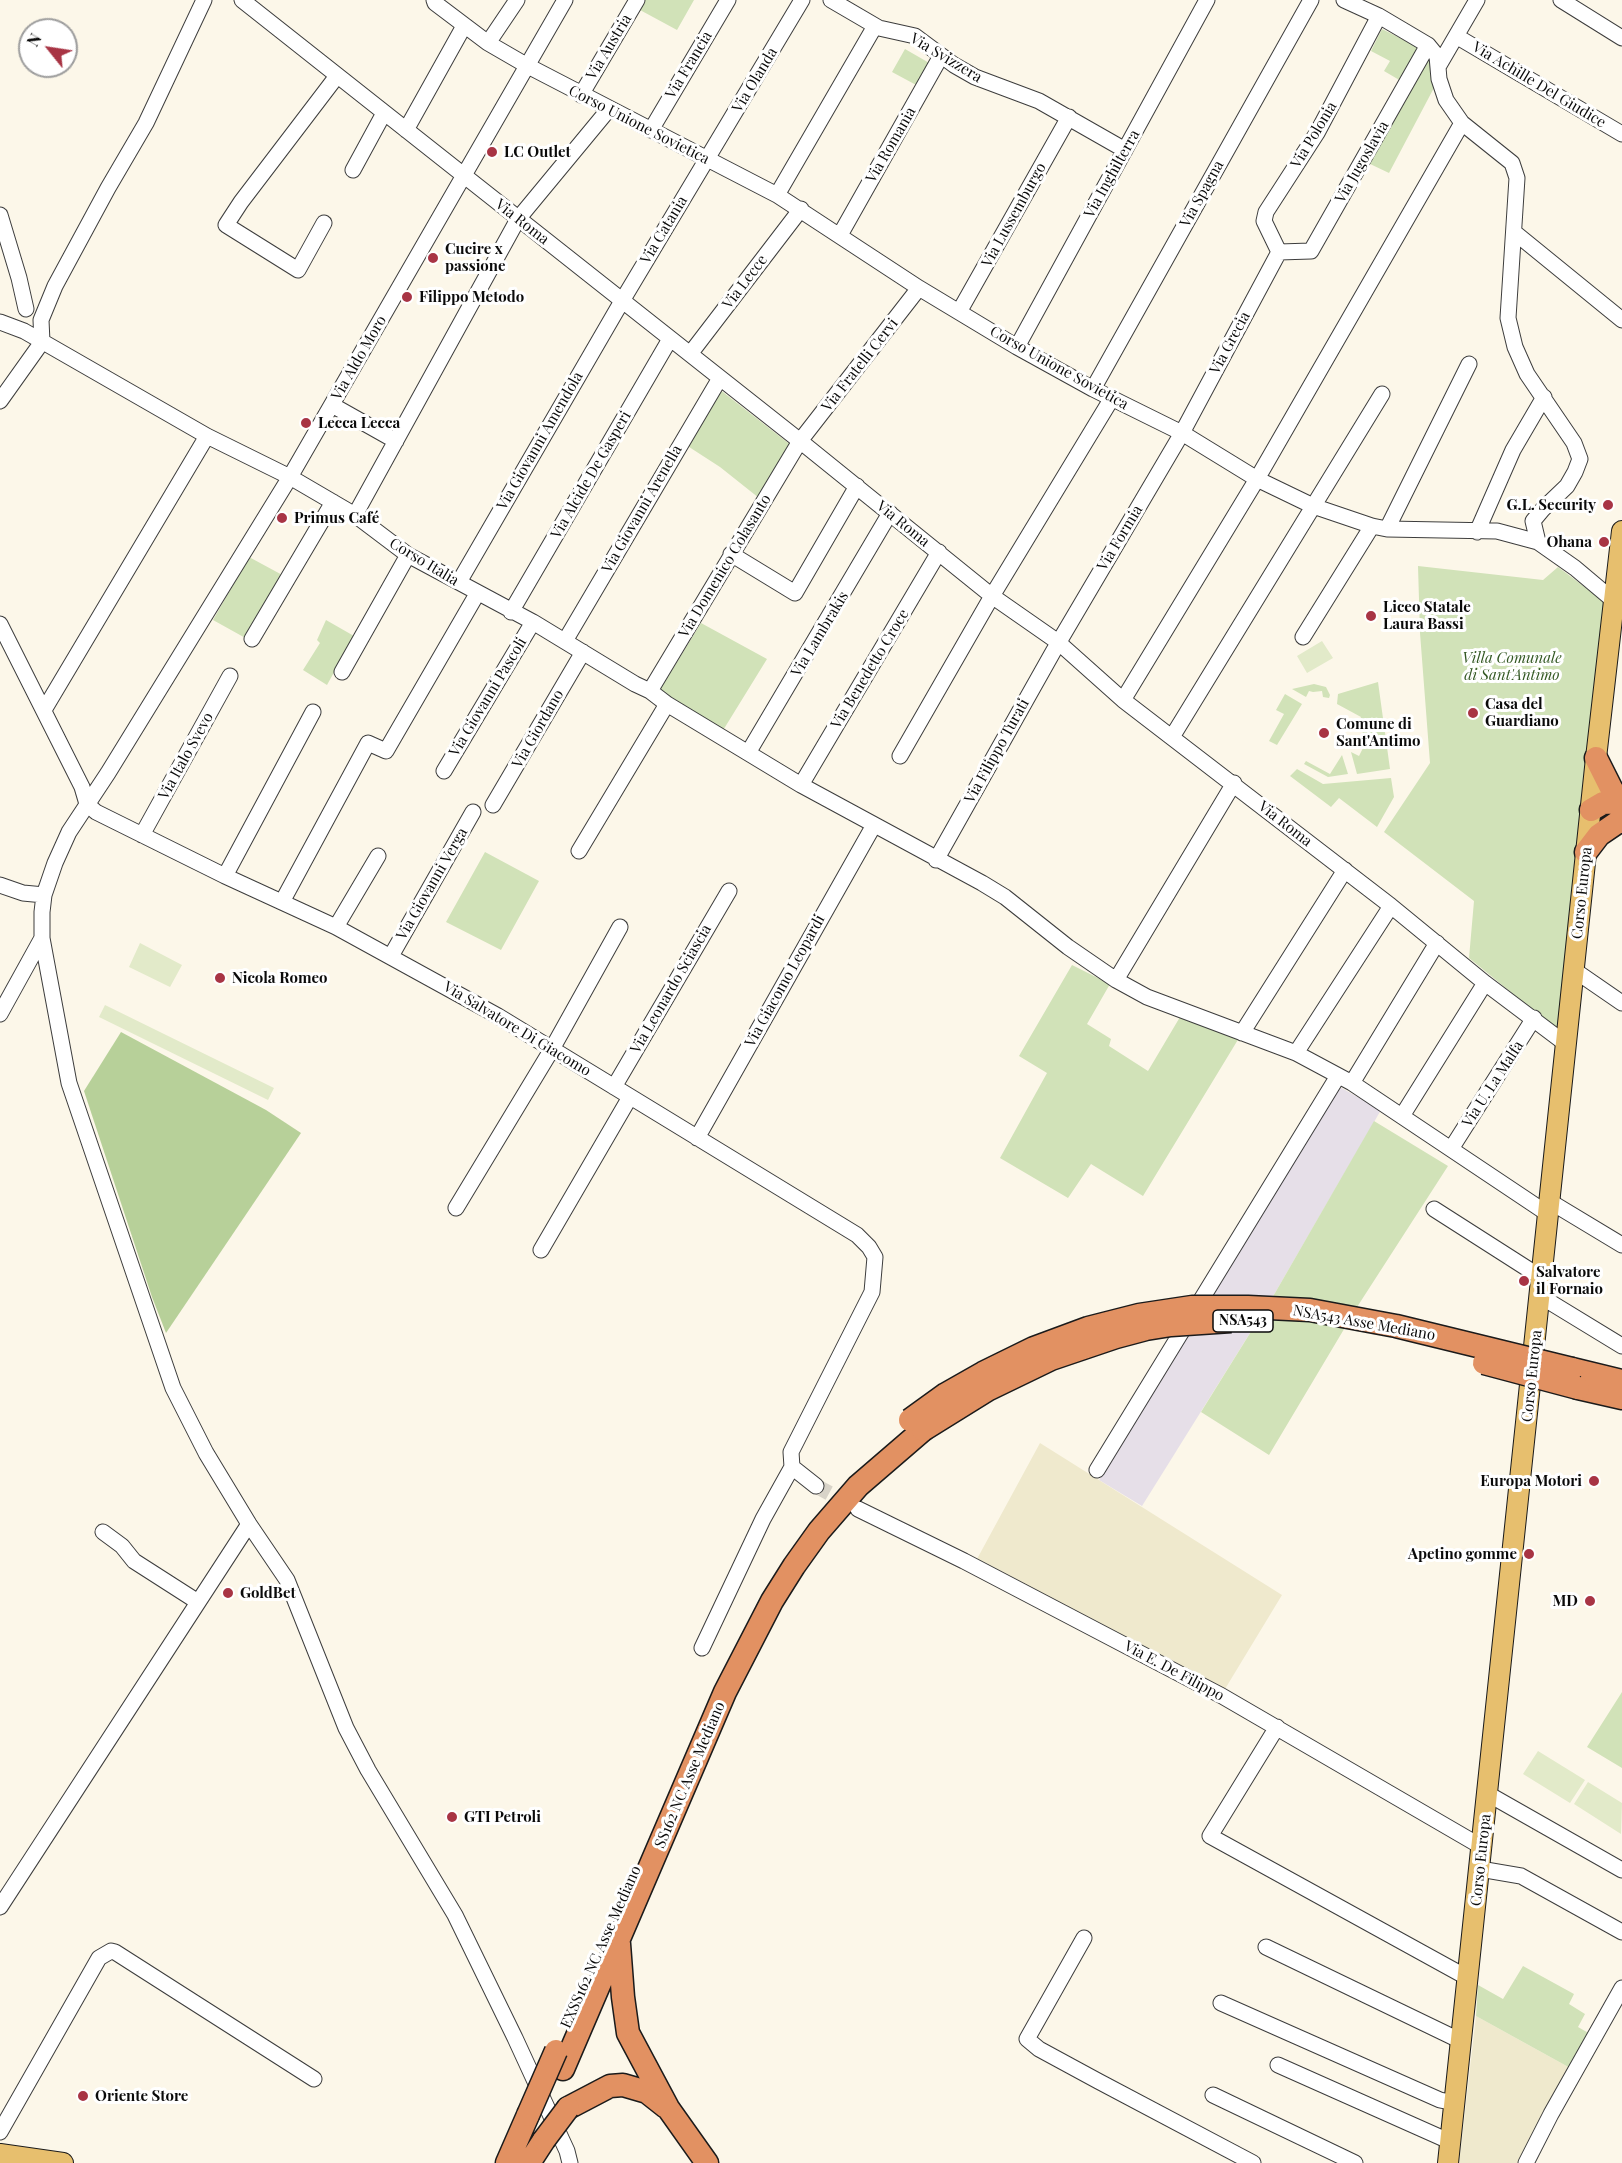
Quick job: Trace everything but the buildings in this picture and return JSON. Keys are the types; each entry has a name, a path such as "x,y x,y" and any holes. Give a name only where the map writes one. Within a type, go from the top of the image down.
{"highway":[{"path":"1596,758 1621,812"},
{"path":"1591,810 1603,803 1621,812"},
{"path":"1586,852 1621,812"},
{"name":"NSA543 Asse Mediano","path":"916,1425 946,1394 1034,1348 1088,1328 1139,1315 1192,1307 1248,1306 1310,1310 1396,1326 1622,1381"},
{"name":"NSA543 Asse Mediano","path":"916,1425 1051,1359 1116,1337 1171,1325 1250,1320 1308,1323 1418,1345 1622,1398"},
{"path":"1572,1369 1622,1373"},
{"name":"SS162 NC Asse Mediano","path":"524,2163 560,2060 619,1939 725,1692 772,1601 819,1531 916,1425"},
{"name":"EXSS162 NC Asse Mediano","path":"560,2060 715,1687 760,1595 807,1526 840,1486 916,1425"},
{"path":"619,1939 628,2033 668,2108 707,2163"},
{"path":"529,2163 536,2128 610,2086 623,2085 647,2092 668,2108"},
{"name":"SS162 NC Asse Mediano","path":"507,2163 536,2128"}],"main road":[{"name":"Corso Europa","path":"1448,2163 1596,758 1617,595 1622,531"},
{"path":"0,2154 63,2163"}],"street":[{"path":"31,317 151,115 204,0"},
{"name":"Via Roma","path":"242,0 857,486 992,596 1058,642 1123,700 1234,783 1485,983 1566,1044"},
{"name":"Corso Unione Sovietica","path":"434,0 488,43 581,95 777,195 919,288 1017,347 1182,434 1257,479 1313,506 1380,527 1497,531 1538,542 1617,595"},
{"path":"488,43 517,0"},
{"name":"Via Aldo Moro","path":"565,0 290,477 61,847 44,896 42,938 69,1083 173,1388 206,1452 249,1524 287,1580 346,1728 368,1770 455,1915 515,2038 567,2151 570,2163"},
{"name":"Via Austria","path":"581,95 637,0"},
{"name":"Via Francia","path":"651,130 728,0"},
{"name":"Via Olanda","path":"707,160 802,0"},
{"name":"Via Svizzera","path":"831,0 875,26 887,31 915,36 941,56 975,77 1039,101 1125,150"},
{"name":"Via Inghilterra","path":"1017,347 1207,0"},
{"name":"Via Spagna","path":"1093,389 1311,0"},
{"path":"1344,0 1379,16 1428,45 1437,56 1446,100 1462,123 1512,163 1517,178 1509,318 1515,347 1527,374 1574,443 1580,459 1567,486 1542,509 1533,521 1538,542"},
{"path":"1438,67 1477,0"},
{"path":"1561,0 1622,38"},
{"name":"Via Polonia","path":"1279,252 1264,221 1266,212 1317,133 1379,16"},
{"path":"406,130 464,26"},
{"path":"777,195 875,26"},
{"name":"Via Achille Del Giudice","path":"1456,36 1622,134"},
{"name":"Via Jugoslavia","path":"1279,252 1311,251 1428,45"},
{"name":"Via Romania","path":"840,235 941,56"},
{"path":"324,223 298,270 226,225 337,76"},
{"path":"355,515 518,219 609,109"},
{"path":"353,170 384,113"},
{"name":"Via Lussemburgo","path":"959,312 1069,117"},
{"path":"1123,700 1257,479 1462,123"},
{"name":"Via Catania","path":"622,301 707,160"},
{"name":"Via Lecce","path":"690,354 801,209"},
{"path":"0,215 31,317"},
{"path":"1514,232 1622,320"},
{"name":"Via Grecia","path":"1182,434 1279,252"},
{"name":"Via Fratelli Cervi","path":"800,441 919,288"},
{"name":"Via Giovanni Amendola","path":"459,582 622,301"},
{"path":"0,401 42,342 41,320 31,317"},
{"name":"Corso Italia","path":"0,322 31,317 42,342 207,436 290,477 355,515 408,555 533,622 651,691 667,704 801,785 1005,897 1068,947 1116,980 1147,997 1296,1053 1345,1080 1451,1149 1549,1207 1622,1245"},
{"name":"Via Alcide De Gasperi","path":"511,612 670,339"},
{"path":"1303,637 1380,527 1468,363"},
{"name":"Via Giovanni Arenella","path":"565,641 720,378"},
{"path":"1172,736 1382,394"},
{"path":"1477,532 1513,450 1544,397"},
{"path":"900,756 992,596 1112,398"},
{"path":"332,405 396,441"},
{"name":"Via Formia","path":"1058,642 1182,434"},
{"path":"44,710 207,436"},
{"name":"Via Domenico Colasanto","path":"651,691 800,441"},
{"path":"731,554 795,593 857,486"},
{"path":"252,639 333,502"},
{"name":"Via Lambrakis","path":"748,753 890,513"},
{"name":"Via Benedetto Croce","path":"801,785 939,552"},
{"path":"342,672 408,555"},
{"path":"282,902 368,743 386,751 477,594"},
{"name":"Via Giovanni Pascoli","path":"444,771 533,622"},
{"path":"0,624 82,786 87,804"},
{"name":"Via Filippo Turati","path":"936,860 1058,642"},
{"name":"Via Giordano","path":"493,805 583,652"},
{"name":"Via Italo Svevo","path":"142,835 230,676"},
{"path":"579,851 667,704"},
{"path":"225,876 313,712"},
{"path":"1116,980 1234,783"},
{"name":"Via Salvatore Di Giacomo","path":"87,804 96,812 142,835 336,927 498,1016 856,1234 869,1247 875,1257 872,1292 790,1452 792,1467 763,1519 702,1648"},
{"name":"Via Giovanni Verga","path":"391,956 473,812"},
{"name":"Via Giacomo Leopardi","path":"697,1138 874,825"},
{"path":"336,927 378,856"},
{"path":"1242,1033 1345,870"},
{"path":"0,885 23,893 44,896"},
{"name":"Via Leonardo Sciascia","path":"614,1087 729,891"},
{"path":"1296,1053 1391,906"},
{"path":"456,1208 552,1049 620,927"},
{"path":"0,1014 42,938"},
{"path":"1097,1470 1345,1080 1437,943"},
{"path":"1574,970 1622,1003"},
{"path":"1402,1116 1485,983"},
{"name":"Via U. La Malfa","path":"1451,1149 1534,1018"},
{"path":"541,1250 630,1098"},
{"path":"1434,1209 1622,1346"},
{"path":"792,1467 816,1486"},
{"name":"Via E. De Filippo","path":"858,1509 964,1561 1277,1726 1482,1847"},
{"path":"0,1907 249,1524"},
{"path":"103,1532 122,1546 134,1561 198,1602"},
{"path":"1277,1726 1210,1836 1468,1978"},
{"path":"1488,1794 1622,1870"},
{"path":"1480,1869 1521,1876 1622,1932"},
{"path":"1084,1938 1027,2039 1039,2049 1253,2163"},
{"path":"1266,1947 1461,2041"},
{"path":"0,2132 99,1958 111,1951 314,2079"},
{"path":"1533,2163 1551,2114 1622,1988"},
{"path":"1221,2003 1440,2100 1455,2103"},
{"path":"1278,2065 1450,2142"},
{"path":"1213,2095 1355,2163"}],"shaded area":[{"path":"1338,1086 1381,1110 1275,1293 1142,1506 1099,1480"},
{"path":"1040,1443 1282,1595 1225,1689 977,1559"},
{"path":"1476,2016 1572,2069 1522,2163 1459,2163"}],"green space":[{"path":"645,0 694,0 677,30 640,10"},
{"path":"1382,29 1420,48 1401,81 1384,71 1390,61 1371,51"},
{"path":"905,49 931,64 918,86 892,72"},
{"path":"1430,55 1436,84 1389,173 1368,163"},
{"path":"719,389 792,446 759,498 720,467 686,445"},
{"path":"249,557 286,577 249,640 213,620"},
{"name":"Villa Comunale di Sant'Antimo","path":"1418,566 1543,580 1558,567 1606,603 1561,1033 1469,958 1474,901 1384,832 1430,763 1420,633"},
{"path":"326,620 354,636 327,685 303,670 320,643 317,640"},
{"path":"701,623 767,659 722,732 658,693"},
{"path":"1322,641 1333,658 1307,673 1297,656"},
{"path":"1378,682 1390,769 1357,774 1351,752 1359,756 1369,736 1357,729 1361,717 1337,704 1338,694"},
{"path":"1314,684 1326,687 1329,698 1323,697 1322,691 1309,691 1306,697 1292,689"},
{"path":"1285,694 1302,704 1277,745 1269,741 1284,714 1276,710"},
{"path":"1342,755 1348,774 1328,777 1304,764 1306,761 1330,774"},
{"path":"1297,769 1323,784 1391,778 1394,797 1377,827 1339,798 1331,807 1290,776"},
{"path":"485,852 539,881 501,950 446,922"},
{"path":"140,943 182,965 170,987 129,967"},
{"path":"1072,965 1110,984 1087,1024 1111,1039 1109,1046 1148,1071 1180,1017 1239,1038 1143,1196 1091,1164 1068,1198 1000,1158 1047,1073 1019,1056"},
{"path":"105,1005 274,1088 268,1100 99,1017"},
{"path":"121,1032 266,1110 301,1133 166,1333 84,1091"},
{"path":"1374,1121 1448,1166 1359,1304 1269,1455 1201,1412 1275,1293"},
{"path":"1622,1692 1622,1768 1587,1747"},
{"path":"1538,1751 1585,1780 1570,1803 1523,1774"},
{"path":"1588,1782 1622,1803 1621,1834 1574,1804"},
{"path":"1523,1966 1574,1994 1569,2004 1585,2014 1578,2027 1592,2035 1572,2069 1476,2016 1478,1985 1503,1999"}],"tunnel":[{"path":"816,1486 853,1506"}],"place":[{"name":"LC Outlet","path":"492,152"},
{"name":"Cucire x passione","path":"433,258"},
{"name":"Filippo Metodo","path":"407,297"},
{"name":"Lecca Lecca","path":"306,423"},
{"name":"G.L. Security","path":"1608,505"},
{"name":"Primus Café","path":"282,518"},
{"name":"Ohana","path":"1604,542"},
{"name":"Liceo Statale Laura Bassi","path":"1371,616"},
{"name":"Casa del Guardiano","path":"1473,713"},
{"name":"Comune di Sant'Antimo","path":"1324,733"},
{"name":"Nicola Romeo","path":"220,978"},
{"name":"Salvatore il Fornaio","path":"1524,1281"},
{"name":"Europa Motori","path":"1594,1481"},
{"name":"Apetino gomme","path":"1529,1554"},
{"name":"GoldBet","path":"228,1593"},
{"name":"MD","path":"1590,1601"},
{"name":"GTI Petroli","path":"452,1817"},
{"name":"Oriente Store","path":"83,2096"}]}
